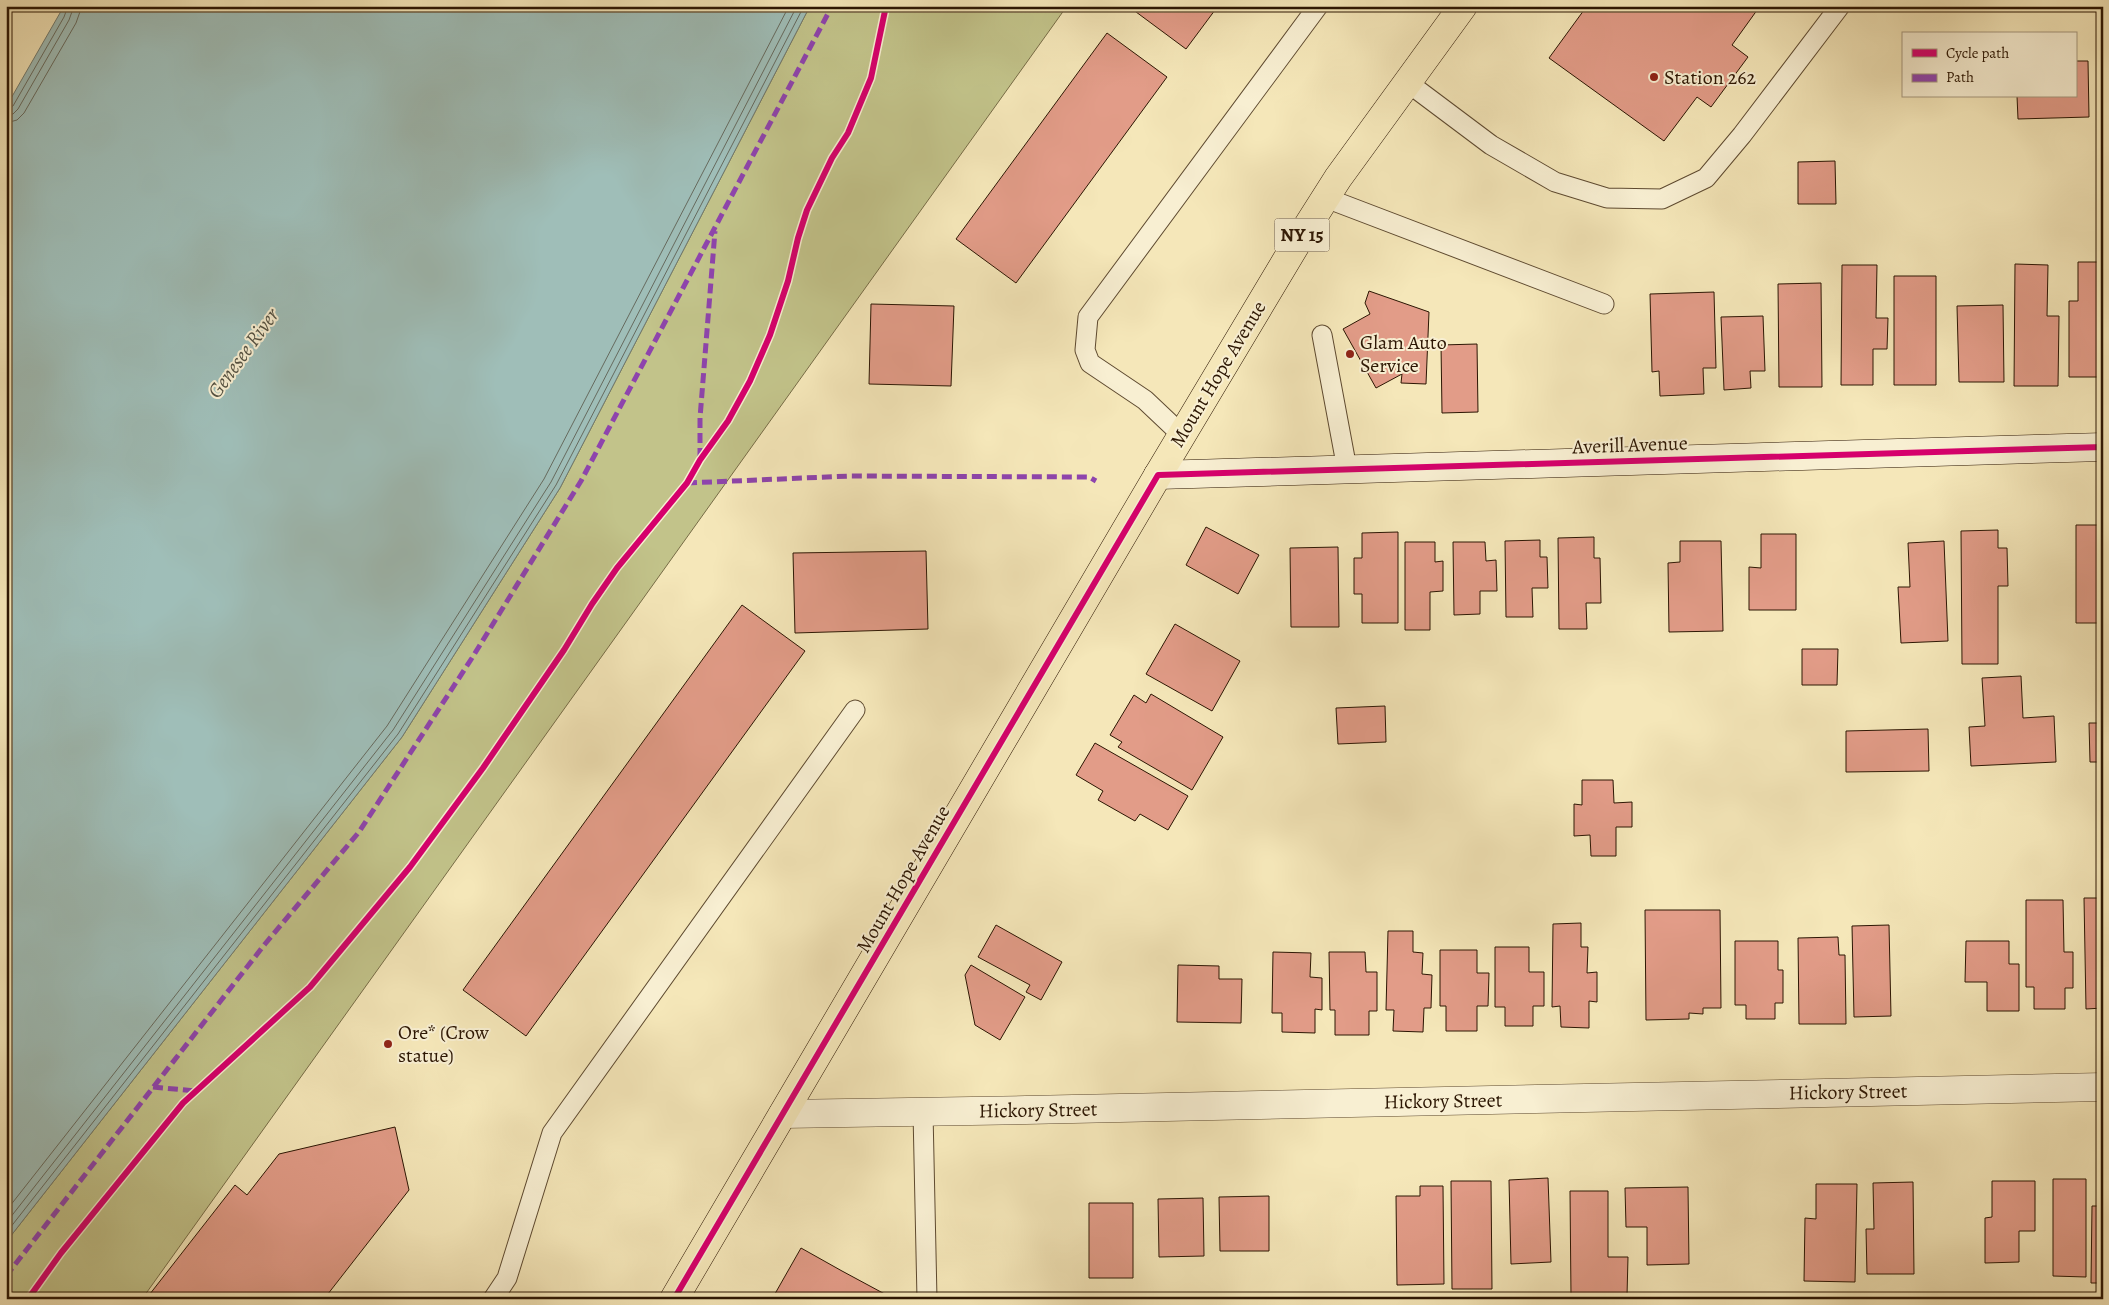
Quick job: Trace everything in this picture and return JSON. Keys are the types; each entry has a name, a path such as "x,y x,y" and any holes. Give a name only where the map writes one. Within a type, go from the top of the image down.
{"main road":[{"name":"Mount Hope Avenue","path":"674,1299 1158,475 1298,241 1407,82 1463,6"}],"street":[{"name":"Averill Avenue","path":"1158,475 2103,447"},
{"name":"Hickory Street","path":"783,1114 2103,1087"}],"lane":[{"path":"1182,435 1146,400 1090,363 1085,350 1088,317 1318,6"},
{"path":"1407,82 1491,145 1555,182 1607,198 1662,199 1706,178 1748,128 1840,6"},
{"path":"1326,198 1604,304"},
{"path":"1322,335 1347,469"},
{"path":"493,1299 507,1278 552,1133 855,710"},
{"path":"923,1112 926,1299"}],"green space":[{"path":"810,6 1067,6 142,1299 6,1299 6,1242 402,737 560,488"}],"water":[{"name":"Genesee River","path":"64,6 810,6 560,488 402,737 6,1242 6,107"}],"building":[{"path":"1128,6 1218,6 1186,49"},
{"name":"Station 262","path":"1578,6 1760,6 1732,45 1748,57 1711,107 1697,97 1664,141 1549,58 1584,10"},
{"path":"1107,33 1167,77 1016,283 956,239"},
{"path":"2076,61 2088,61 2089,117 2018,119 2017,98 2076,98"},
{"path":"1835,161 1836,204 1798,204 1798,162"},
{"path":"2078,262 2099,262 2099,300 2103,300 2103,377 2069,377 2069,301 2078,301"},
{"path":"2015,264 2048,265 2047,316 2059,316 2058,386 2014,386"},
{"path":"1842,265 1877,265 1876,318 1888,318 1887,349 1873,349 1873,385 1841,385"},
{"path":"1894,276 1936,276 1936,385 1894,385"},
{"path":"1821,283 1822,387 1779,387 1778,284"},
{"path":"1369,291 1429,312 1426,384 1401,383 1402,374 1376,388 1343,329 1370,314 1365,303"},
{"path":"1714,292 1716,368 1703,368 1704,394 1660,396 1659,371 1652,372 1650,294"},
{"path":"871,304 954,306 951,386 869,384"},
{"path":"2003,305 2004,382 1959,382 1957,306"},
{"path":"1763,316 1765,371 1750,371 1751,388 1724,390 1721,317"},
{"path":"1477,344 1478,412 1442,413 1441,345"},
{"path":"2076,525 2103,525 2103,623 2076,623"},
{"path":"1206,527 1259,555 1238,594 1186,565"},
{"path":"1998,530 1998,548 2007,548 2008,586 1998,586 1998,664 1962,664 1961,531"},
{"path":"1398,532 1398,623 1362,623 1362,594 1354,594 1354,558 1362,558 1362,533"},
{"path":"1761,534 1796,534 1796,610 1749,610 1749,567 1761,568"},
{"path":"1594,537 1594,558 1600,558 1601,603 1586,603 1587,629 1559,629 1558,538"},
{"path":"1540,540 1540,557 1547,557 1548,588 1532,588 1533,617 1506,617 1505,541"},
{"path":"1680,541 1721,541 1723,631 1669,632 1668,563 1680,562"},
{"path":"1944,541 1948,641 1901,643 1898,587 1910,587 1908,543"},
{"path":"1405,542 1435,542 1435,562 1443,561 1443,591 1430,592 1430,630 1405,630"},
{"path":"1453,542 1485,542 1486,561 1496,560 1497,591 1480,591 1480,614 1454,615"},
{"path":"1338,547 1339,627 1291,627 1290,548"},
{"path":"926,551 928,629 795,633 793,553"},
{"path":"742,605 805,651 526,1036 463,990"},
{"path":"1175,624 1240,661 1212,711 1146,674"},
{"path":"1802,649 1838,649 1837,685 1802,685"},
{"path":"2021,676 2023,718 2054,716 2056,762 1971,766 1969,727 1985,726 1982,678"},
{"path":"1151,694 1223,737 1192,790 1118,747 1122,742 1110,735 1134,695 1146,703"},
{"path":"1385,706 1386,742 1338,744 1336,708"},
{"path":"2089,723 2103,723 2103,762 2090,762"},
{"path":"1928,729 1929,771 1846,772 1846,731"},
{"path":"1095,743 1188,796 1168,830 1140,814 1135,821 1098,800 1103,791 1076,775"},
{"path":"1582,780 1613,780 1614,803 1632,802 1632,827 1616,827 1616,856 1591,856 1590,835 1574,836 1574,804 1582,805"},
{"path":"2084,898 2103,898 2103,1008 2086,1009"},
{"path":"2026,900 2063,900 2064,952 2073,952 2073,988 2065,988 2065,1009 2034,1009 2034,987 2026,987"},
{"path":"1645,910 1720,910 1721,1008 1703,1008 1703,1014 1689,1013 1689,1019 1646,1020"},
{"path":"1581,923 1581,947 1588,947 1587,973 1597,972 1597,1002 1589,1001 1589,1028 1561,1027 1560,1006 1552,1007 1553,924"},
{"path":"996,925 1062,962 1041,1000 1026,992 1030,985 978,957"},
{"path":"1889,925 1891,1016 1854,1017 1852,926"},
{"path":"1388,931 1413,931 1413,952 1423,953 1422,974 1432,975 1431,1008 1424,1008 1423,1032 1393,1031 1394,1010 1386,1010"},
{"path":"1838,937 1839,955 1845,955 1846,1024 1799,1024 1798,938"},
{"path":"1735,941 1778,941 1778,970 1783,970 1783,1003 1775,1003 1775,1019 1746,1019 1746,1005 1735,1005"},
{"path":"1966,941 2009,941 2009,964 2019,964 2019,1011 1987,1011 1987,982 1965,982"},
{"path":"1495,947 1529,947 1529,972 1544,972 1544,1006 1533,1006 1533,1026 1505,1026 1505,1007 1495,1007"},
{"path":"1440,950 1477,950 1477,973 1489,973 1488,1006 1477,1006 1477,1031 1446,1031 1446,1006 1440,1006"},
{"path":"1273,952 1311,953 1310,977 1322,978 1322,1010 1315,1009 1315,1033 1282,1032 1282,1013 1272,1013"},
{"path":"1329,952 1365,952 1366,972 1377,972 1377,1011 1369,1011 1369,1035 1335,1035 1335,1010 1330,1010"},
{"path":"971,965 1025,997 1000,1040 975,1025 965,975"},
{"path":"1178,965 1219,966 1219,979 1242,979 1241,1023 1177,1022"},
{"path":"395,1127 409,1190 324,1299 146,1299 235,1185 247,1195 279,1154"},
{"path":"2099,1164 2103,1164 2103,1283 2091,1283 2092,1206 2099,1206"},
{"path":"1548,1178 1551,1262 1511,1264 1509,1180"},
{"path":"2053,1179 2086,1179 2086,1277 2053,1276"},
{"path":"1451,1181 1491,1181 1492,1289 1452,1289"},
{"path":"1992,1181 2035,1181 2035,1231 2019,1231 2019,1262 1985,1263 1985,1218 1992,1217"},
{"path":"1913,1182 1914,1274 1867,1274 1866,1229 1874,1229 1873,1183"},
{"path":"1816,1184 1857,1184 1855,1282 1804,1281 1805,1218 1816,1219"},
{"path":"1420,1186 1443,1186 1444,1284 1397,1285 1396,1196 1420,1196"},
{"path":"1688,1187 1689,1264 1647,1265 1647,1227 1626,1227 1625,1188"},
{"path":"1570,1191 1608,1191 1608,1257 1628,1257 1627,1296 1571,1296"},
{"path":"1269,1196 1269,1251 1220,1251 1219,1197"},
{"path":"1203,1198 1204,1256 1159,1257 1158,1199"},
{"path":"1089,1203 1133,1203 1133,1278 1089,1278"},
{"path":"801,1248 842,1271 894,1299 772,1299"}],"marked path":[{"path":"6,1276 265,944 359,832 472,658 581,481 832,6"},
{"path":"700,458 700,418 715,231"},
{"path":"687,483 850,476 1089,477 1096,481"},
{"path":"153,1087 196,1091"}],"cycle path":[{"path":"28,1299 61,1253 183,1103 310,987 410,867 483,768 564,650 617,568 687,483 700,460 728,421 750,381 770,335 788,281 807,210 832,158 848,133 871,78 886,6"},
{"path":"674,1299 1158,475 2103,447"}],"place":[{"name":"Station 262","path":"1654,77"},
{"name":"Glam Auto Service","path":"1350,354"},
{"name":"Ore* (Crow statue)","path":"388,1044"}]}
